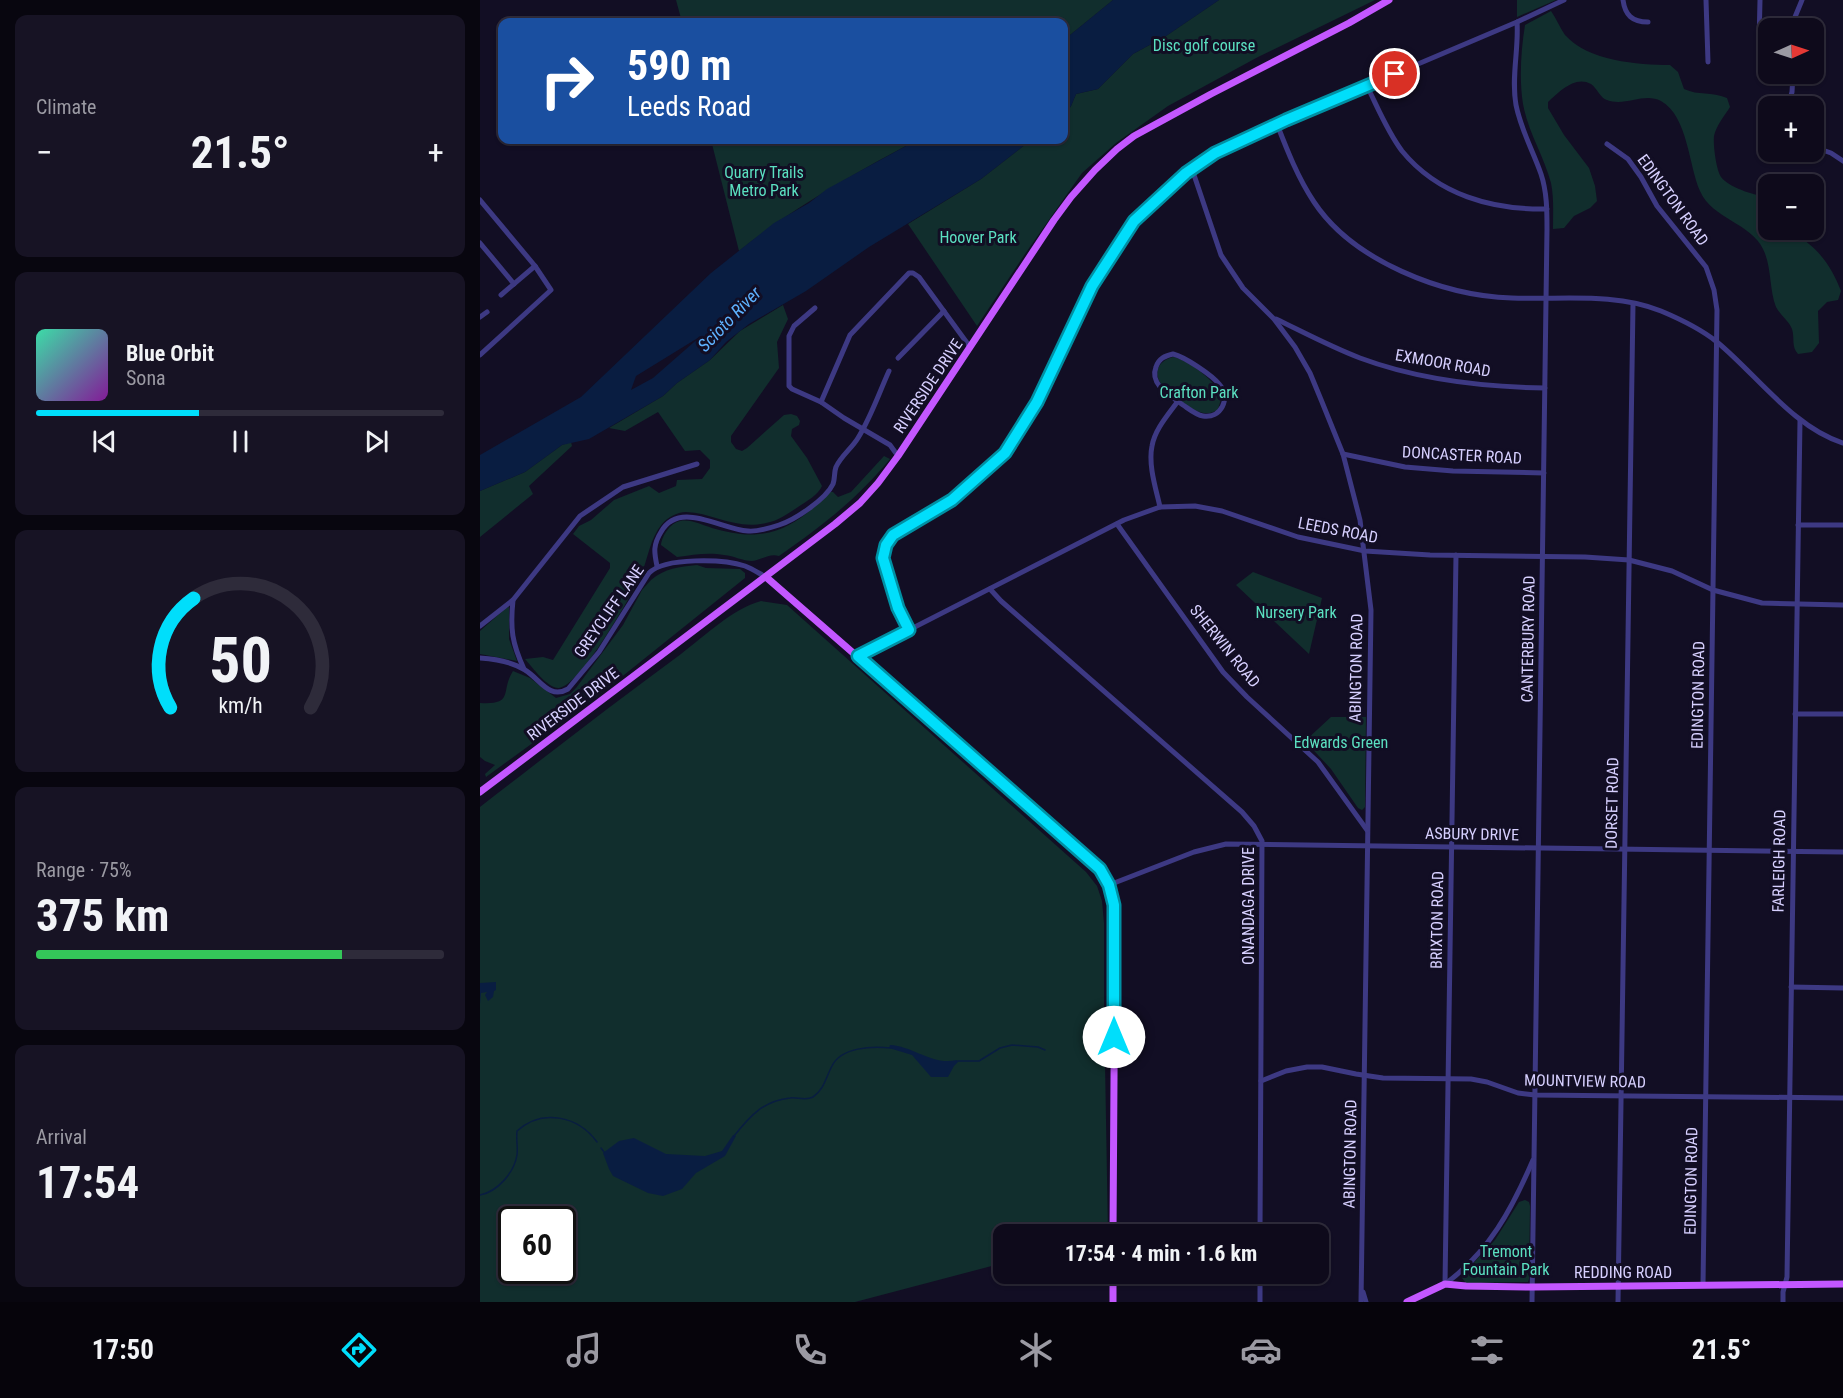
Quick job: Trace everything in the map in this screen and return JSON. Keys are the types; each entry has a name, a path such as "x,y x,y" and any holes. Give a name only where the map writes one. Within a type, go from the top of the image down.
{"main road":[{"name":"RIVERSIDE DRIVE","path":"480,792 766,577 860,503 898,456 1071,196 1116,149 1158,122 1389,0"},
{"path":"766,577 1085,855 1100,869 1109,885 1114,905 1115,926 1113,1224"},
{"path":"1113,1284 1113,1302"},
{"name":"REDDING ROAD","path":"1407,1302 1445,1284 1532,1287 1843,1284"}],"street":[{"path":"909,630 898,608 883,558 886,545 893,535 952,500 1005,453 1037,402 1092,286 1134,221 1192,169 1215,153 1564,0"},
{"path":"1623,0 1625,11 1633,20 1648,22"},
{"path":"1706,0 1708,62"},
{"path":"1760,0 1760,18"},
{"path":"1795,18 1802,0"},
{"name":"CANTERBURY ROAD","path":"1445,1284 1473,1260 1498,1230 1521,1189 1534,1157 1547,209 1541,176 1523,131 1516,103 1517,22"},
{"path":"1367,86 1397,143 1409,158 1430,177 1451,191 1488,205 1547,209"},
{"path":"1277,124 1293,162 1314,201 1345,237 1369,255 1444,288 1495,297 1602,299 1659,311 1705,333 1809,428 1843,443"},
{"name":"EDINGTON ROAD","path":"1607,144 1628,159 1657,206 1706,267 1716,299 1703,1285"},
{"path":"1824,151 1843,161"},
{"name":"ABINGTON ROAD","path":"1192,169 1221,255 1243,288 1274,319 1295,347 1310,373 1343,454 1360,520 1365,551 1371,610 1364,1076 1362,1284 1364,1302"},
{"path":"480,200 551,290 480,355"},
{"path":"480,243 514,284"},
{"path":"501,295 534,266"},
{"path":"821,402 850,335 906,275 916,274 970,347"},
{"name":"DORSET ROAD","path":"1618,1302 1633,304"},
{"path":"815,308 794,326 789,336 789,383 792,389 821,402 864,428 890,445 898,456"},
{"path":"898,358 944,311"},
{"path":"480,317 487,312"},
{"name":"EXMOOR ROAD","path":"1274,319 1359,357 1410,374 1477,385 1545,388"},
{"path":"1173,354 1182,356 1220,384 1225,402 1221,410 1213,416 1204,417 1195,414 1178,401 1159,387 1154,370 1158,361 1173,354"},
{"path":"657,566 654,544 664,527 674,518 688,516 750,531 781,524 804,513 834,483 836,467 855,444 864,428 889,371"},
{"path":"1160,507 1152,464 1152,445 1159,428 1178,401"},
{"name":"FARLEIGH ROAD","path":"1783,1302 1787,1277 1800,420"},
{"name":"DONCASTER ROAD","path":"1343,454 1405,466 1443,470 1544,473"},
{"path":"480,626 513,600 580,516 623,488 698,464"},
{"name":"LEEDS ROAD","path":"858,656 1117,524 1160,507 1177,506 1206,508 1298,537 1365,551 1629,560 1672,571 1713,590 1762,603 1843,604"},
{"name":"SHERWIN ROAD","path":"1117,524 1223,672 1318,762 1368,831"},
{"path":"1798,525 1843,525"},
{"name":"BRIXTON ROAD","path":"1445,1284 1456,555"},
{"name":"GREYCLIFF LANE","path":"480,658 524,669 548,690 561,693 568,689 599,652 649,573 657,566 690,562 722,562 746,566 766,577"},
{"name":"ONANDAGA DRIVE","path":"990,589 1242,812 1254,826 1262,844 1260,1224"},
{"name":"GREYCLIFF LANE","path":"513,600 512,640 524,669"},
{"path":"1795,714 1843,714"},
{"name":"ASBURY DRIVE","path":"1109,885 1214,845 1843,852"},
{"path":"1791,987 1843,988"},
{"name":"MOUNTVIEW ROAD","path":"1261,1081 1286,1071 1307,1067 1329,1067 1364,1076 1479,1081 1505,1090 1535,1095 1843,1098"},
{"path":"1532,1302 1534,1157"},
{"path":"1260,1284 1260,1302"}],"green space":[{"path":"676,0 1113,0 1068,37 1068,18 681,18"},
{"name":"Hoover Park","path":"1219,0 1375,0 1258,57 1168,106 1116,143 1082,173 977,326 908,224 981,179 1026,144 1068,144 1068,110 1076,94 1098,89 1133,54 1166,36"},
{"path":"1517,0 1556,0 1517,17"},
{"path":"1551,11 1565,35 1587,51 1614,60 1670,65 1678,72 1684,89 1727,98 1730,107 1714,136 1715,157 1721,177 1725,181 1743,191 1758,195 1758,240 1804,240 1820,254 1841,291 1838,300 1827,302 1818,311 1819,343 1812,352 1798,354 1796,351 1792,329 1776,307 1768,263 1763,249 1750,233 1722,215 1706,200 1696,181 1677,118 1661,101 1648,98 1614,102 1605,99 1591,84 1579,82 1568,86 1548,102 1548,108 1564,135 1589,168 1597,201 1590,208 1574,216 1564,228 1553,229 1551,183 1523,104 1521,75 1525,25"},
{"name":"Quarry Trails Metro Park","path":"712,144 910,144 825,191 739,251"},
{"path":"783,305 788,319 777,342 779,368 731,436 731,442 736,449 742,451 784,415 797,416 800,421 799,425 792,429 791,436 807,458 822,486 812,498 787,514 766,523 755,525 734,523 686,512 676,514 667,520 655,536 636,586 592,657 568,683 559,688 550,685 525,659 543,657 553,660 610,568 610,563 573,534 579,526 591,520 614,500 649,486 659,493 676,486 677,480 702,479 710,468 710,460 700,450 685,451 658,412 625,431 609,428 663,396 677,383 710,360 740,331"},
{"name":"Crafton Park","path":"1173,357 1193,367 1214,384 1222,396 1218,409 1211,413 1196,411 1161,384 1158,375 1159,367 1164,361"},
{"path":"571,442 572,446 529,486 533,494 480,537 480,491 525,472 562,445"},
{"path":"884,456 890,459 852,499 779,556 772,555 752,561 712,554 677,557 661,545 667,530 680,521 741,534 759,534 780,529 806,514 829,492 833,492 838,497 851,492"},
{"path":"697,565 706,568 740,569 745,573 745,578 604,691 486,777 485,774 495,765 480,757 480,703 498,702 502,699 513,671 530,678 556,698 570,694 623,625 642,590 651,580 678,567"},
{"name":"Nursery Park","path":"1253,572 1322,598 1309,654 1236,585"},
{"path":"761,601 787,605 1086,872 1097,886 1102,901 1104,923 1108,1224 993,1224 993,1266 855,1302 480,1302 480,807 740,610"},
{"path":"509,607 509,639 517,661 480,654 480,631"},
{"name":"Edwards Green","path":"1331,717 1366,717 1365,807 1362,810 1358,808 1331,769 1305,741"},
{"name":"Tremont Fountain Park","path":"1525,1200 1530,1206 1528,1282 1466,1283 1462,1278 1465,1272 1495,1240 1519,1202"}],"water":[{"path":"1113,0 1219,0 1166,36 1133,54 1098,89 1076,94 1068,110 1068,37"},
{"name":"Scioto River","path":"910,144 1026,144 981,179 869,247 806,291 749,324 726,342 710,360 677,383 663,396 589,439 562,445 525,472 480,491 480,455 581,397 711,273 774,223 809,203 827,189","holes":["701,336 653,378 631,390 636,376"]},
{"path":"496,982 493,997 488,1001 485,995 487,992 481,993 480,1004 480,983"},
{"path":"890,1045 931,1058 957,1060 958,1062 948,1077 931,1077 912,1055 889,1048"},
{"path":"733,1135 736,1136 725,1156 696,1173 682,1189 663,1196 648,1193 613,1176 603,1153 619,1141 634,1138 666,1154 705,1156 722,1151"}],"waterway":[{"path":"958,1061 979,1061 1000,1048 1012,1045 1038,1047 1045,1050"},
{"path":"734,1136 752,1116 772,1102 813,1097 822,1087 836,1060 842,1055 858,1049 891,1048"},
{"path":"480,1195 493,1190 504,1181 517,1155 517,1131 537,1119 559,1118 570,1121 580,1126 597,1142"},
{"path":"601,1148 604,1152"}],"route":[{"path":"1114,1037 1114,905 1109,885 1100,869 858,656 909,630 898,608 883,558 886,545 893,535 952,500 1005,453 1037,402 1092,286 1134,221 1186,173 1215,153 1248,136 1395,74"}],"park label":[{"name":"Disc golf course","path":"1204,45"}]}
